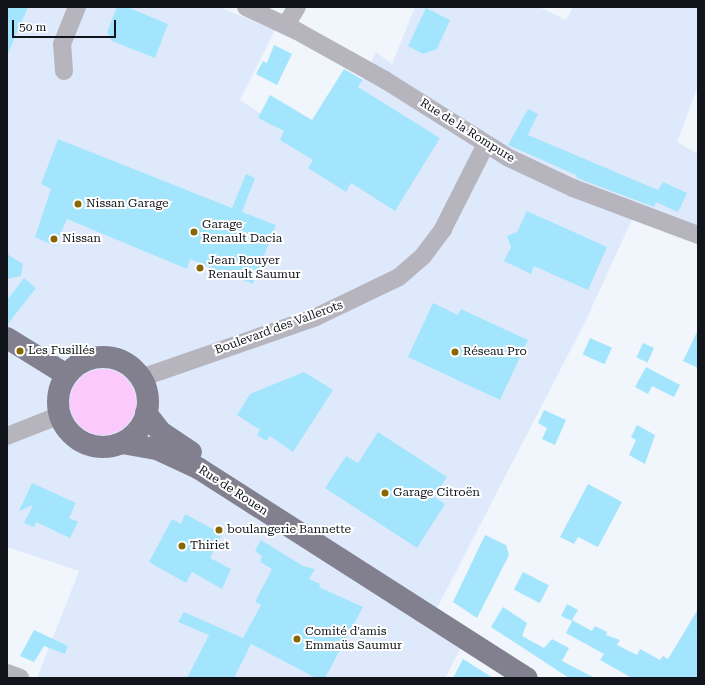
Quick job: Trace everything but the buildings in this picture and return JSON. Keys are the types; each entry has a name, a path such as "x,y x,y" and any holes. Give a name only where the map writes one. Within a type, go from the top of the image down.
{"main road":[{"path":"7,338 67,375"},
{"path":"111,357 133,368 141,378 146,389 146,413 133,435 122,442 103,447 89,445 66,428 60,415 60,388 67,375 86,360 111,357"},
{"name":"Rue de Rouen","path":"146,413 166,436 314,530 338,554"},
{"name":"Rue de Rouen","path":"122,442 151,447 178,458 308,539 338,554 527,678"}],"street":[{"path":"64,70 62,44 77,7"},
{"name":"Rue de la Rompure","path":"246,7 286,25 386,80 509,158 573,188 698,235"},
{"path":"286,25 297,7"},
{"name":"Boulevard des Vallerots","path":"141,378 316,317 400,277 422,256 443,229 486,144"},
{"path":"7,436 60,415"},
{"path":"7,672 20,678"}],"shaded area":[{"path":"7,7 219,7 275,30 240,100 317,151 364,78 376,52 392,64 415,7 539,7 566,20 573,7 698,7 698,86 677,142 698,154 698,235 635,213 586,320 433,616 466,638 445,678 37,678 79,571 7,547"},
{"path":"96,369 110,369 122,374 131,383 136,395 134,415 127,426 110,435 96,435 84,430 75,421 70,409 70,395 75,383 84,374"}],"place":[{"name":"Nissan Garage","path":"78,204"},
{"name":"Garage Renault Dacia","path":"194,232"},
{"name":"Nissan","path":"54,239"},
{"name":"Jean Rouyer Renault Saumur","path":"200,268"},
{"name":"Les Fusillés","path":"20,351"},
{"name":"Réseau Pro","path":"455,352"},
{"name":"Garage Citroën","path":"385,493"},
{"name":"boulangerie Bannette","path":"219,530"},
{"name":"Thiriet","path":"182,546"},
{"name":"Comité d'amis Emmaüs Saumur","path":"297,639"}]}
